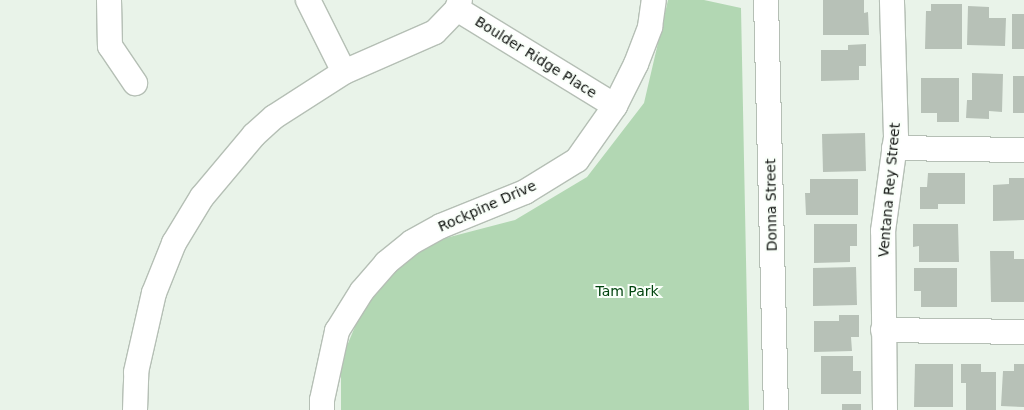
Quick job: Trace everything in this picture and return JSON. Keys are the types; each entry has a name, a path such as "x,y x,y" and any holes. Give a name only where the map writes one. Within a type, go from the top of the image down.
{"street":[{"path":"109,0 110,46 135,83"},
{"path":"308,0 344,72"},
{"name":"Rockpine Drive","path":"322,410 322,400 337,331 362,291 386,263 412,242 441,226 525,192 577,160 615,106 650,27 654,0"},
{"name":"Donna Street","path":"766,0 776,410"},
{"name":"Ventana Rey Street","path":"885,410 883,231 894,148 896,117 892,0"},
{"path":"135,410 136,372 154,293 174,244 202,197 254,135 268,123 344,72 435,32 459,4"},
{"name":"Boulder Ridge Place","path":"459,4 615,106"},
{"path":"894,148 1024,150"},
{"path":"883,330 1024,332"}],"green space":[{"name":"Tam Park","path":"668,0 704,0 741,8 749,410 341,410 341,360 367,298 419,245 515,220 587,177 644,103"}],"building":[{"path":"823,0 864,0 864,13 868,12 869,35 823,35"},
{"path":"931,4 962,4 962,49 925,49 926,11 931,11"},
{"path":"968,6 989,7 989,18 1006,18 1005,46 967,45"},
{"path":"1012,14 1024,14 1024,49 1012,49"},
{"path":"866,44 866,66 859,66 859,80 821,81 821,50 848,50 848,45"},
{"path":"972,73 1003,74 1002,112 989,111 989,119 966,118 967,100 972,100"},
{"path":"1013,76 1024,76 1024,113 1013,113"},
{"path":"921,78 959,78 959,122 937,122 937,113 921,113"},
{"path":"865,133 866,171 823,172 822,134"},
{"path":"928,173 965,173 965,204 938,204 938,209 920,209 920,187 927,187"},
{"path":"1009,178 1024,178 1024,220 993,221 993,185 1009,184"},
{"path":"810,179 858,179 858,215 806,215 805,193 810,193"},
{"path":"814,224 857,224 857,246 850,246 850,262 814,263"},
{"path":"913,224 958,224 959,262 919,262 919,246 913,247"},
{"path":"990,251 1014,251 1014,259 1024,259 1024,302 991,302"},
{"path":"856,267 857,305 813,306 813,268"},
{"path":"914,268 957,268 957,307 921,307 921,291 914,291"},
{"path":"839,315 859,315 859,337 851,337 852,351 814,352 814,321 839,321"},
{"path":"821,356 853,356 853,371 861,371 861,394 821,394"},
{"path":"915,364 953,364 953,407 914,407"},
{"path":"961,364 981,364 981,372 996,372 996,410 966,410 966,383 961,383"},
{"path":"1014,364 1024,364 1024,407 1001,406 1003,371 1014,371"},
{"path":"842,404 861,404 861,410 842,410"}]}
